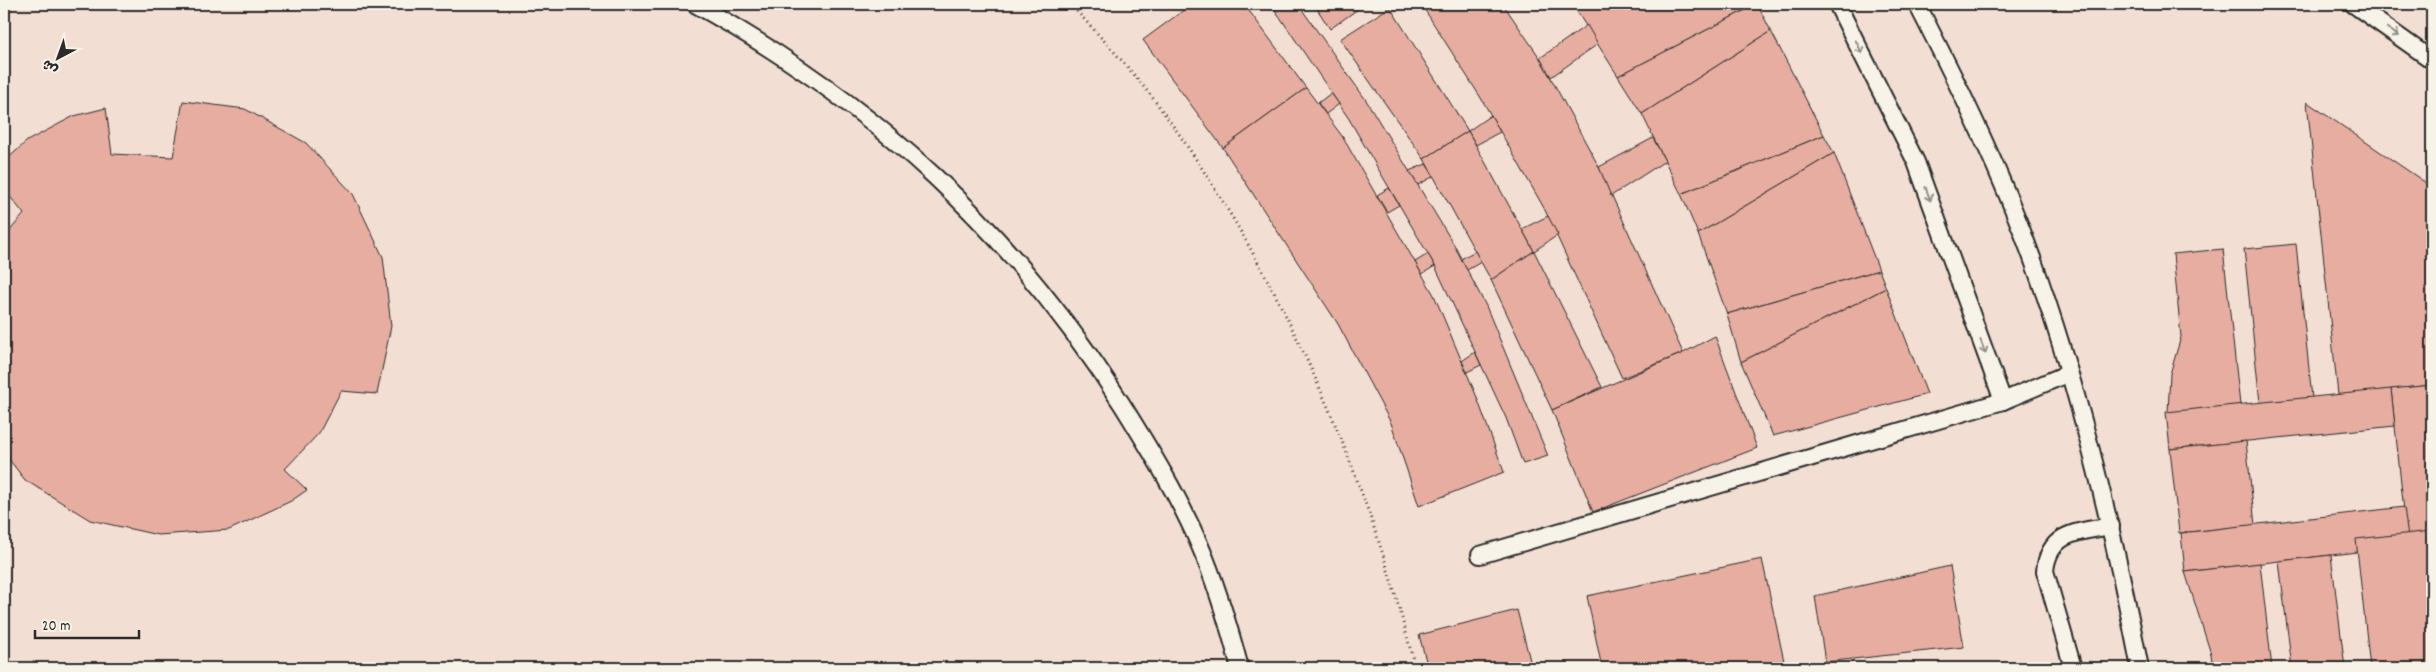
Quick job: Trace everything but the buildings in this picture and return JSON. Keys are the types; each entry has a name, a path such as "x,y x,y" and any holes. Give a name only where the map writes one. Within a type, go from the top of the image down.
{"lane":[{"path":"694,4 799,66 855,107 908,151 966,205 1051,301 1092,357 1168,479 1200,546 1226,616 1240,668"},
{"path":"1837,4 1916,162 2003,401"},
{"path":"1917,4 1999,174 2036,269 2090,440 2111,526 2140,668"},
{"path":"2354,4 2432,60"},
{"path":"1480,555 2003,401 2069,373"},
{"path":"2073,668 2045,571 2046,558 2051,548 2060,539 2072,534 2111,526"}],"path":[{"path":"1070,4 1106,42 1148,93 1198,162 1238,226 1273,293 1314,379 1351,466 1383,556 1415,668"},
{"path":"1073,8 1085,4"}],"shaded area":[{"path":"4,4 2432,4 2432,668 4,668"}]}
